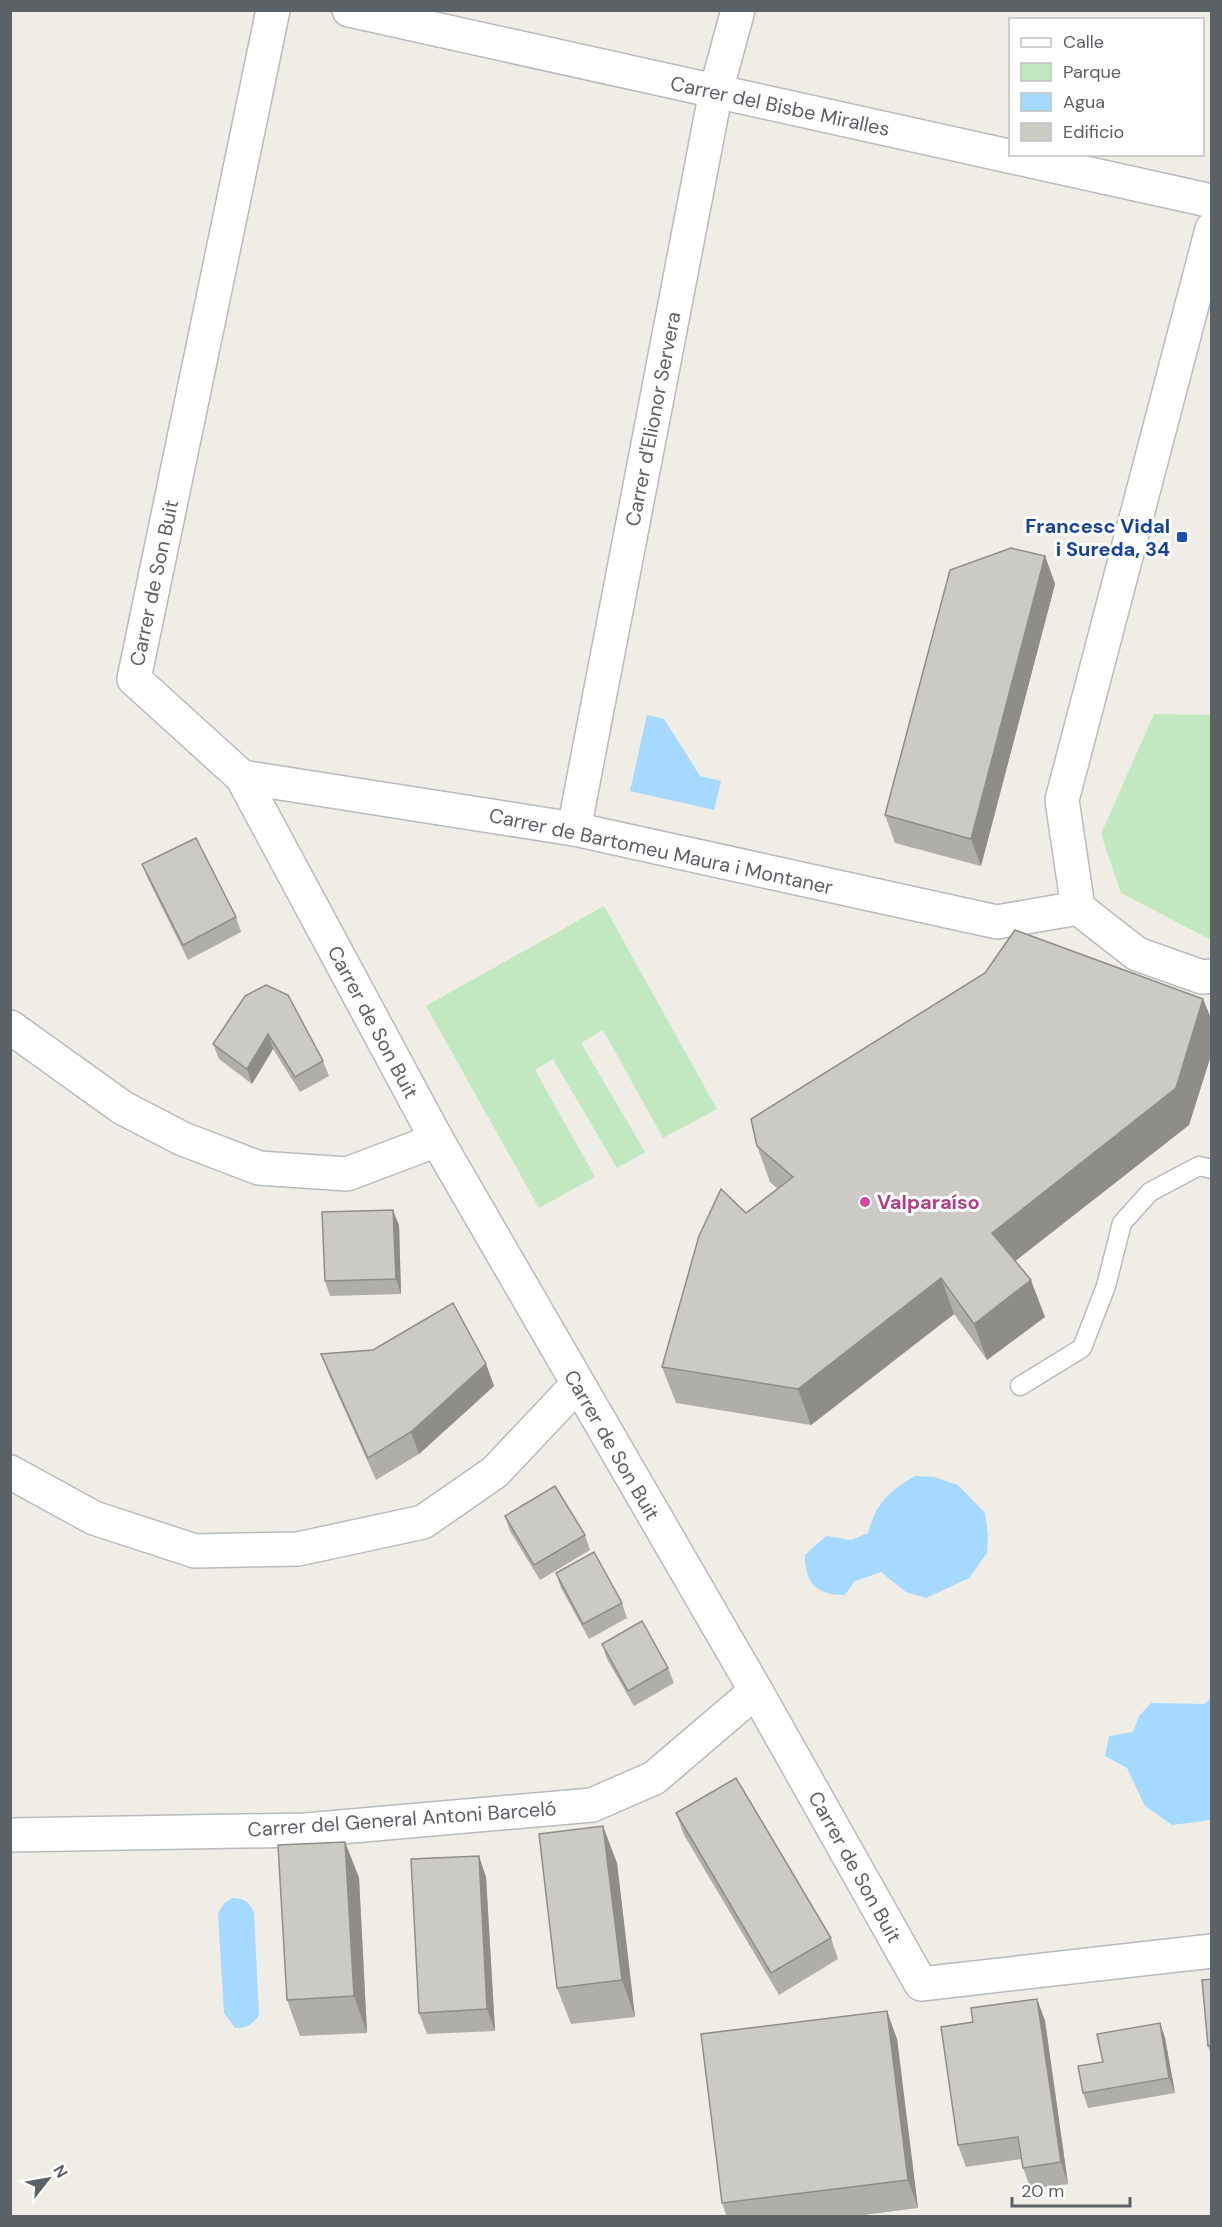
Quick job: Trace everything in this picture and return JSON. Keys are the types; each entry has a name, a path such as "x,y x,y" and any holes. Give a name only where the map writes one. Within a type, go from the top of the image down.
{"street":[{"name":"Carrer de Son Buit","path":"273,10 134,680 242,777 437,1140 577,1386 756,1691 921,1984 1212,1951"},
{"name":"Carrer del Bisbe Miralles","path":"349,10 1009,156"},
{"name":"Carrer d'Elionor Servera","path":"574,829 716,91 738,10"},
{"name":"Carrer del Bisbe Miralles","path":"1009,156 1212,201"},
{"path":"1212,229 1062,800 1078,908 1137,954 1203,977 1212,976"},
{"name":"Carrer de Bartomeu Maura i Montaner","path":"242,777 574,829 997,922 1078,908"},
{"path":"10,1027 123,1108 183,1139 259,1168 347,1174 437,1140"},
{"path":"10,1472 94,1518 195,1551 298,1549 423,1522 495,1472 577,1386"},
{"name":"Carrer del General Antoni Barceló","path":"10,1835 306,1830 592,1805 654,1778 756,1691"}],"lane":[{"path":"1020,1386 1082,1348 1107,1286 1122,1223 1150,1192 1199,1166 1212,1169"}],"green space":[{"path":"1154,714 1211,715 1211,940 1121,893 1101,834"},
{"path":"604,906 717,1109 663,1138 603,1030 581,1043 645,1152 617,1168 553,1059 535,1070 595,1177 539,1208 426,1006"}],"water":[{"path":"647,715 664,719 700,776 721,781 714,810 630,791"},
{"path":"915,1476 934,1477 958,1485 985,1513 988,1536 987,1553 969,1578 926,1598 906,1592 881,1572 855,1581 845,1595 827,1593 814,1586 807,1573 805,1555 826,1536 851,1540 868,1533 875,1513 885,1499"},
{"path":"1211,1698 1211,1820 1172,1825 1145,1806 1127,1768 1105,1756 1109,1736 1133,1732 1139,1716 1151,1703 1204,1704"},
{"path":"233,1898 246,1901 254,1913 259,2015 249,2025 235,2028 224,2013 218,1914 224,1903"}],"building":[{"path":"1011,548 1045,556 971,839 885,815 950,570"},
{"path":"196,838 236,917 183,945 142,864"},
{"path":"1015,930 1203,999 1176,1088 992,1233 1031,1280 974,1324 941,1278 798,1389 662,1367 699,1236 721,1189 746,1213 793,1177 757,1146 751,1119 985,973"},
{"path":"266,985 288,995 323,1061 295,1077 268,1034 247,1069 213,1044 245,996"},
{"path":"393,1210 396,1279 325,1281 322,1212"},
{"path":"453,1303 486,1364 411,1432 368,1458 321,1354 373,1350"},
{"path":"555,1486 585,1535 534,1565 505,1516"},
{"path":"594,1552 622,1603 583,1624 556,1573"},
{"path":"642,1621 668,1668 628,1691 602,1644"},
{"path":"736,1778 831,1938 771,1973 676,1813"},
{"path":"603,1826 622,1980 557,1988 539,1834"},
{"path":"345,1842 354,1996 287,2000 278,1845"},
{"path":"479,1856 487,2009 419,2013 411,1859"},
{"path":"1212,1979 1212,2046 1208,2046 1202,1980"},
{"path":"1037,1999 1061,2162 1023,2168 1018,2137 958,2145 941,2027 973,2022 971,2008"},
{"path":"887,2011 908,2180 722,2203 701,2034"},
{"path":"1160,2023 1169,2078 1083,2093 1078,2066 1103,2062 1097,2034"}],"place":[{"name":"Francesc Vidal i Sureda, 34","path":"1182,537"},
{"name":"Valparaíso","path":"865,1202"}]}
